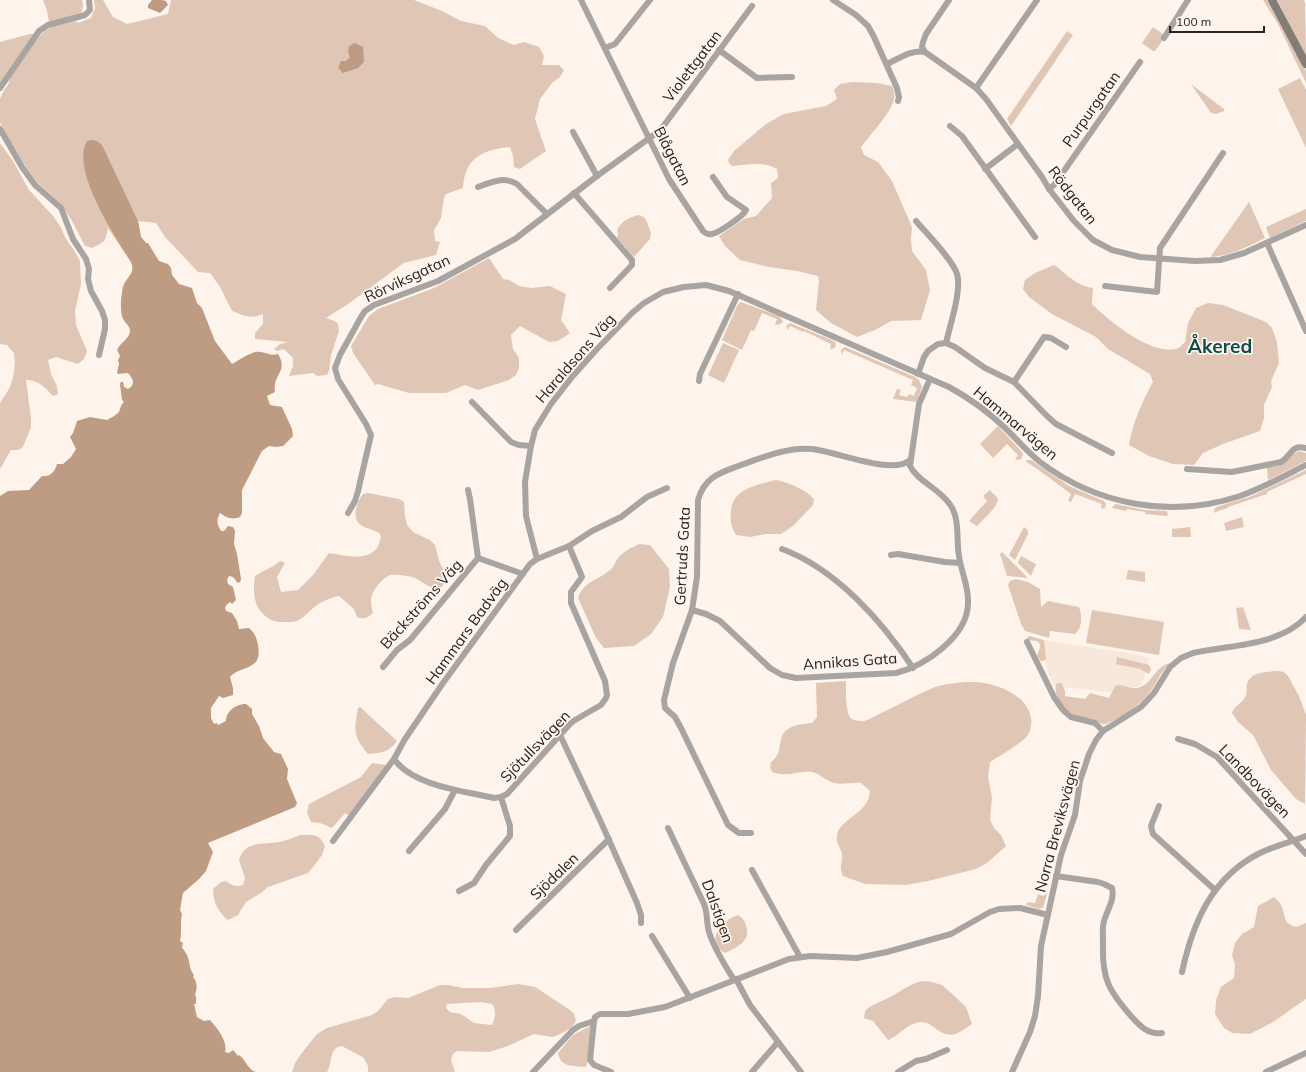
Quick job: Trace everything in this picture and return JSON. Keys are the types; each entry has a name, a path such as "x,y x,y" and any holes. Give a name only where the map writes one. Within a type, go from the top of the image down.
{"street":[{"path":"0,88 39,31 48,25 85,14 90,10 89,0"},
{"name":"Blågatan","path":"581,0 669,179 703,231 709,234 716,232 740,217 746,210 727,197 713,176"},
{"path":"605,48 615,44 650,0"},
{"path":"833,0 856,15 868,26 897,88 899,97 898,101"},
{"path":"925,52 922,47 924,38 949,0"},
{"path":"976,88 1037,0"},
{"path":"1164,38 1188,0"},
{"path":"1272,0 1306,64"},
{"name":"Violettgatan","path":"649,138 662,128 752,6"},
{"path":"719,50 757,78 792,76"},
{"path":"887,64 918,51 925,52"},
{"name":"Rödgatan","path":"925,52 976,88 986,99 1049,189 1074,221 1093,240 1112,250 1140,257 1195,261 1220,260 1244,253 1306,225"},
{"name":"Purpurgatan","path":"1049,189 1054,185 1140,62"},
{"path":"950,126 962,136 1035,237"},
{"path":"0,129 22,167 35,185 61,208 73,239 86,259 89,269 88,279 91,291 102,311 105,320 105,329 99,355"},
{"path":"573,132 597,176"},
{"name":"Rörviksgatan","path":"348,513 355,501 358,491 371,435 366,424 338,379 335,368 340,355 365,311 374,305 431,284 515,239 574,193 649,138"},
{"path":"985,169 1018,144"},
{"path":"1105,286 1158,292 1158,258 1160,248 1224,153"},
{"path":"478,187 499,180 505,179 513,181 518,184 547,214"},
{"path":"574,193 632,260 632,265 610,288"},
{"path":"916,221 951,262 958,274 959,286 946,343"},
{"path":"1268,243 1306,331"},
{"name":"Hammarvägen","path":"693,286 717,287 738,294 949,388 976,403 999,422 1040,462 1069,481 1106,497 1130,504 1169,508 1195,505 1224,500 1253,491 1306,465"},
{"name":"Haraldsons Väg","path":"537,559 529,532 525,507 525,482 531,446 537,426 551,404 583,364 632,313 644,303 663,292 693,286"},
{"path":"699,380 700,374 738,294"},
{"path":"1014,382 1044,337 1051,338 1066,348"},
{"path":"918,374 924,357 928,351 938,344 946,343 955,347 985,368 1014,382 1056,424 1112,453"},
{"path":"910,460 919,404 930,379"},
{"path":"472,402 511,442 519,445 531,446"},
{"path":"1187,469 1232,472 1281,462 1287,458 1296,447 1306,448"},
{"name":"Gertruds Gata","path":"751,833 739,833 728,825 681,728 675,717 665,708 664,704 673,663 692,610 697,577 698,500 704,486 712,477 721,472 775,453 793,449 817,450 885,465 904,464 910,460"},
{"name":"Annikas Gata","path":"692,610 706,614 720,621 770,668 777,673 788,677 807,678 887,675 913,668 931,656 951,639 965,619 968,606 968,592 960,563 956,522 951,506 941,494 915,473 910,466 910,460"},
{"name":"Hammars Badväg","path":"333,841 394,759 405,739 530,564 537,559 568,546 592,531 621,517 647,497 667,488"},
{"name":"Bäckströms Väg","path":"383,667 397,650 410,640 478,558 468,490"},
{"name":"Sjötullsvägen","path":"394,759 398,764 413,775 435,784 455,790 494,798 501,797 507,794 575,720 601,704 606,698 605,681 571,603 571,592 582,577 568,546"},
{"path":"782,549 804,558 851,592 890,637 913,668"},
{"path":"891,555 898,554 960,563"},
{"name":"Bäckströms Väg","path":"478,558 523,574"},
{"name":"Norra Breviksvägen","path":"1012,1072 1030,1032 1035,1016 1038,996 1041,946 1056,876 1061,855 1075,815 1078,788 1084,768 1096,740 1103,731 1141,707 1154,693 1166,671 1181,658 1193,653 1277,636 1291,630 1306,617"},
{"path":"1027,642 1054,697 1063,710 1071,717 1095,724 1103,731"},
{"path":"560,735 637,902 641,915 641,923"},
{"name":"Landbovägen","path":"1178,739 1195,744 1216,757 1306,854"},
{"path":"409,851 445,809 455,790"},
{"path":"459,891 474,883 486,865 510,836 510,826 501,797"},
{"path":"1159,806 1151,826 1153,834 1215,890"},
{"name":"Dalstigen","path":"668,828 704,904 712,939 745,997 801,1072"},
{"path":"1182,972 1185,957 1200,917 1215,890 1229,875 1250,858 1267,850 1306,836"},
{"name":"Sjödalen","path":"516,930 609,839"},
{"path":"752,870 800,957"},
{"path":"1056,876 1098,882 1112,888 1112,900 1105,919 1103,931 1102,957 1105,976 1114,994 1138,1023 1151,1033 1162,1033"},
{"path":"611,1072 590,1062 594,1021 595,1017 600,1014 626,1014 648,1011 670,1005 775,964 800,957 857,958 881,954 951,934 991,912 1002,908 1020,908 1048,915"},
{"path":"652,936 690,998"},
{"path":"533,1072 574,1030 579,1026 594,1021"},
{"path":"752,1072 778,1042"},
{"path":"898,1072 916,1061 926,1059 947,1050"},
{"path":"1266,1072 1306,1053"}],"shaded area":[{"path":"43,0 82,0 82,12 49,22"},
{"path":"94,0 103,0 113,17 127,24 168,14 171,0 414,0 442,11 461,21 485,26 498,38 514,45 524,42 539,47 544,56 542,65 559,65 564,70 560,77 552,83 540,99 535,119 546,151 520,169 514,167 510,147 492,150 477,157 467,169 464,177 463,188 446,194 444,198 441,218 434,230 435,241 440,242 436,255 404,263 348,304 326,318 335,321 338,324 339,331 331,355 327,375 317,376 313,373 289,376 293,366 293,358 284,349 277,351 274,349 280,344 288,342 255,339 255,333 263,324 263,314 254,317 245,316 232,311 220,287 210,273 198,272 165,237 156,223 138,221 141,237 146,243 131,262 108,228 104,241 92,248 85,246 61,204 36,181 8,139 0,122 0,99 11,76 38,37 46,30 54,26 76,21 78,23 91,18 95,8"},
{"path":"152,0 166,1 168,5 160,13 148,8 148,5"},
{"path":"1263,0 1268,0 1306,71 1306,83 1278,24"},
{"path":"1277,0 1303,0 1305,2 1306,57"},
{"path":"1153,27 1163,34 1163,40 1155,51 1142,43"},
{"path":"1067,31 1073,35 1011,126 1007,119"},
{"path":"34,34 0,84 0,42"},
{"path":"355,43 363,47 364,62 358,68 343,73 338,68 341,61 346,61 350,57 348,52 349,46"},
{"path":"1300,78 1306,90 1306,148 1278,89"},
{"path":"852,82 877,83 892,86 893,88 894,99 889,111 861,147 864,155 878,162 892,181 912,227 912,251 926,270 930,290 921,320 891,321 875,330 857,337 831,323 816,310 819,281 818,276 740,260 725,246 719,236 744,219 756,216 772,198 771,183 778,178 777,169 766,165 755,164 732,166 728,160 734,151 766,124 784,114 826,106 837,99 834,90 840,84"},
{"path":"1191,84 1224,109 1224,111 1216,114 1211,113"},
{"path":"87,141 97,141 102,145 138,221 141,237 146,243 148,243 159,261 168,264 171,268 172,275 179,284 192,288 197,303 202,308 215,341 232,364 249,354 261,352 273,355 278,354 282,365 276,381 275,392 267,396 270,405 282,407 292,429 293,436 283,446 269,446 262,451 242,490 242,513 240,517 229,518 220,513 218,518 218,524 221,531 224,531 228,526 233,527 235,531 234,544 241,579 238,583 233,577 229,576 227,580 228,584 233,587 236,600 232,604 230,602 227,604 225,610 232,613 237,621 239,629 249,628 252,631 257,640 259,654 254,664 234,673 230,677 233,695 223,698 219,696 211,708 211,718 214,724 217,723 218,725 226,721 226,717 230,711 239,705 246,704 252,709 252,714 259,726 263,738 274,752 281,754 288,769 287,779 297,803 295,807 208,843 213,852 206,871 183,893 180,910 182,914 180,941 183,943 182,948 187,955 196,983 196,1004 194,1004 197,1017 204,1021 210,1020 219,1031 225,1043 225,1052 229,1053 233,1050 253,1071 256,1072 0,1072 0,496 8,491 29,490 42,476 47,476 52,473 57,464 63,464 71,457 76,449 70,437 77,421 90,417 107,420 115,415 119,412 124,402 122,400 121,382 123,382 124,387 128,389 133,383 128,373 118,374 117,372 119,364 118,360 120,356 117,350 128,337 130,332 122,316 121,302 124,283 131,273 132,266 106,220 89,185 84,168 83,153"},
{"path":"0,143 13,161 29,190 53,216 60,226 66,239 80,261 81,284 75,311 76,325 87,351 84,359 78,364 56,357 48,360 51,374 57,386 58,394 53,396 38,383 26,380 31,427 23,447 18,450 11,450 0,469 0,403 9,389 13,378 15,363 14,353 7,345 0,344"},
{"path":"1249,202 1265,238 1233,252 1212,257 1211,256"},
{"path":"1306,209 1306,221 1270,238 1266,227"},
{"path":"639,215 644,217 651,233 650,239 634,257 617,238 617,230 626,220"},
{"path":"489,258 503,279 509,280 519,286 531,288 550,286 566,294 561,320 570,333 558,341 549,342 520,326 511,335 513,349 519,358 519,368 516,375 509,380 478,390 465,385 446,393 409,393 378,384 375,385 353,353 351,346 369,316 378,309 434,288"},
{"path":"1054,265 1077,282 1093,288 1092,304 1108,319 1130,335 1153,346 1165,349 1176,349 1180,347 1185,342 1188,323 1196,308 1208,303 1223,305 1266,322 1272,328 1277,342 1279,363 1271,381 1272,387 1264,405 1264,418 1260,431 1203,453 1194,465 1173,464 1149,456 1129,445 1138,412 1153,382 1150,374 1108,349 1096,337 1052,314 1029,297 1023,289 1025,280 1035,273"},
{"path":"741,302 779,316 783,321 778,325 775,324 777,319 762,313 754,331 751,330 742,350 722,340 737,306"},
{"path":"790,323 834,341 836,344 835,348 830,349 831,344 804,331 803,332 790,326 788,330 786,326"},
{"path":"723,343 739,350 724,383 708,375"},
{"path":"845,347 919,380 922,387 917,402 893,399 897,389 901,390 899,395 907,397 909,394 914,396 917,388 911,385 913,380 844,350 842,355 841,350"},
{"path":"998,426 1022,452 1023,454 1021,459 1015,459 1018,455 1007,444 993,458 980,444"},
{"path":"1299,451 1306,453 1306,461 1268,480 1267,467 1274,467 1283,464 1294,453"},
{"path":"1031,460 1069,486 1104,501 1106,504 1105,508 1101,509 1102,504 1075,494 1071,502 1068,501 1071,494 1025,461"},
{"path":"1306,470 1306,474 1267,492 1267,494 1215,513 1214,510 1216,507 1252,496"},
{"path":"776,480 802,489 814,499 813,505 793,526 781,534 765,534 750,537 736,535 732,526 731,511 736,497 741,492 754,486"},
{"path":"990,490 998,499 997,503 977,526 969,521 987,501 983,496"},
{"path":"368,493 399,499 404,502 407,525 413,532 430,540 435,545 439,561 447,577 446,582 440,588 436,588 412,577 396,575 388,576 384,578 371,598 373,613 364,618 357,617 354,609 339,596 319,604 303,618 297,621 278,622 266,617 258,608 255,599 254,581 255,576 258,574 280,561 285,563 277,577 281,592 298,590 313,575 329,553 348,556 361,556 373,552 377,548 381,536 379,533 360,524 357,521 356,516 360,498 363,494"},
{"path":"1116,504 1145,510 1167,511 1168,516 1145,514 1145,512 1127,509 1126,511 1112,508"},
{"path":"1242,517 1244,527 1226,531 1224,523"},
{"path":"1024,527 1028,530 1028,534 1015,560 1009,555"},
{"path":"1190,527 1191,537 1172,537 1172,529"},
{"path":"639,544 650,545 669,569 670,587 663,617 651,634 634,646 604,648 596,638 578,598 587,585 605,574 613,567 623,553"},
{"path":"1002,552 1028,578 1007,576 1000,554"},
{"path":"1021,556 1036,564 1031,576 1018,562"},
{"path":"1128,570 1145,572 1145,582 1126,579"},
{"path":"1016,579 1028,582 1040,589 1041,607 1048,601 1079,607 1081,624 1078,631 1075,634 1050,631 1049,638 1025,631 1021,624 1008,585 1010,581"},
{"path":"1243,607 1251,630 1239,629 1236,608"},
{"path":"1092,610 1164,622 1159,655 1086,643"},
{"path":"1029,636 1044,640 1046,660 1041,661 1037,656 1040,644 1037,641 1028,640 1027,638"},
{"path":"1043,640 1135,654 1149,658 1145,676 1141,685 1116,693 1054,686 1047,671"},
{"path":"1117,657 1149,665 1151,669 1149,674 1140,669 1116,664"},
{"path":"1170,663 1148,695 1138,705 1126,714 1106,724 1080,717 1070,712 1059,700 1057,694 1056,684 1060,683 1065,691 1065,696 1085,699 1090,693 1109,698 1115,686 1121,685 1134,688 1140,687 1148,682 1160,668"},
{"path":"1264,672 1284,672 1288,676 1299,696 1306,715 1305,804 1296,799 1271,770 1253,735 1238,722 1232,713 1245,697 1247,684 1252,677 1256,674"},
{"path":"846,681 846,702 848,712 852,719 859,721 869,719 935,687 958,683 971,682 993,685 1015,695 1023,702 1029,711 1031,721 1027,737 990,762 988,776 992,798 990,820 994,828 1001,835 1006,846 987,863 976,869 906,885 865,884 843,876 841,869 842,853 837,842 838,833 841,827 864,806 870,791 861,783 834,783 812,772 778,774 772,772 770,767 771,762 778,754 782,735 785,731 801,724 812,723 817,717 816,683"},
{"path":"360,707 397,741 391,748 381,752 368,754 363,748 357,738 355,728 358,708"},
{"path":"372,763 386,765 350,816 345,813 332,828 320,823 311,822 307,813 309,804 361,777"},
{"path":"301,835 316,836 321,839 325,846 322,855 308,873 268,887 246,902 238,915 228,920 224,917 215,902 213,889 221,882 226,881 234,886 243,885 245,878 239,860 245,849 250,846 282,841"},
{"path":"1038,894 1042,896 1047,894 1043,908 1039,909 1026,905 1028,902 1035,903"},
{"path":"1274,897 1281,904 1286,920 1289,924 1296,927 1306,923 1306,999 1273,1022 1250,1034 1232,1033 1224,1028 1215,1014 1216,1000 1221,987 1234,978 1235,965 1232,955 1235,943 1242,934 1254,927 1258,906"},
{"path":"738,915 745,923 747,936 742,943 725,953 716,943 718,931 726,921"},
{"path":"922,981 942,985 966,1007 972,1024 958,1033 950,1035 940,1032 927,1023 921,1022 907,1027 896,1036 888,1040 873,1021 864,1018 865,1011 871,1007"},
{"path":"518,984 535,987 570,1010 574,1014 576,1021 571,1028 552,1037 534,1034 508,1046 489,1052 457,1051 453,1054 451,1060 455,1072 368,1072 368,1066 364,1058 342,1046 338,1047 333,1053 327,1072 292,1072 295,1063 317,1034 327,1028 372,1015 377,1012 388,999 395,997 408,998 440,985 463,988 490,988","holes":["481,1002 492,1004 495,1009 492,1025 474,1023 461,1014 450,1012 446,1008 447,1004"]},
{"path":"592,1025 587,1064 585,1067 568,1065 561,1061 558,1053 573,1035"}],"district":[{"name":"Åkered","path":"1220,346"}]}
